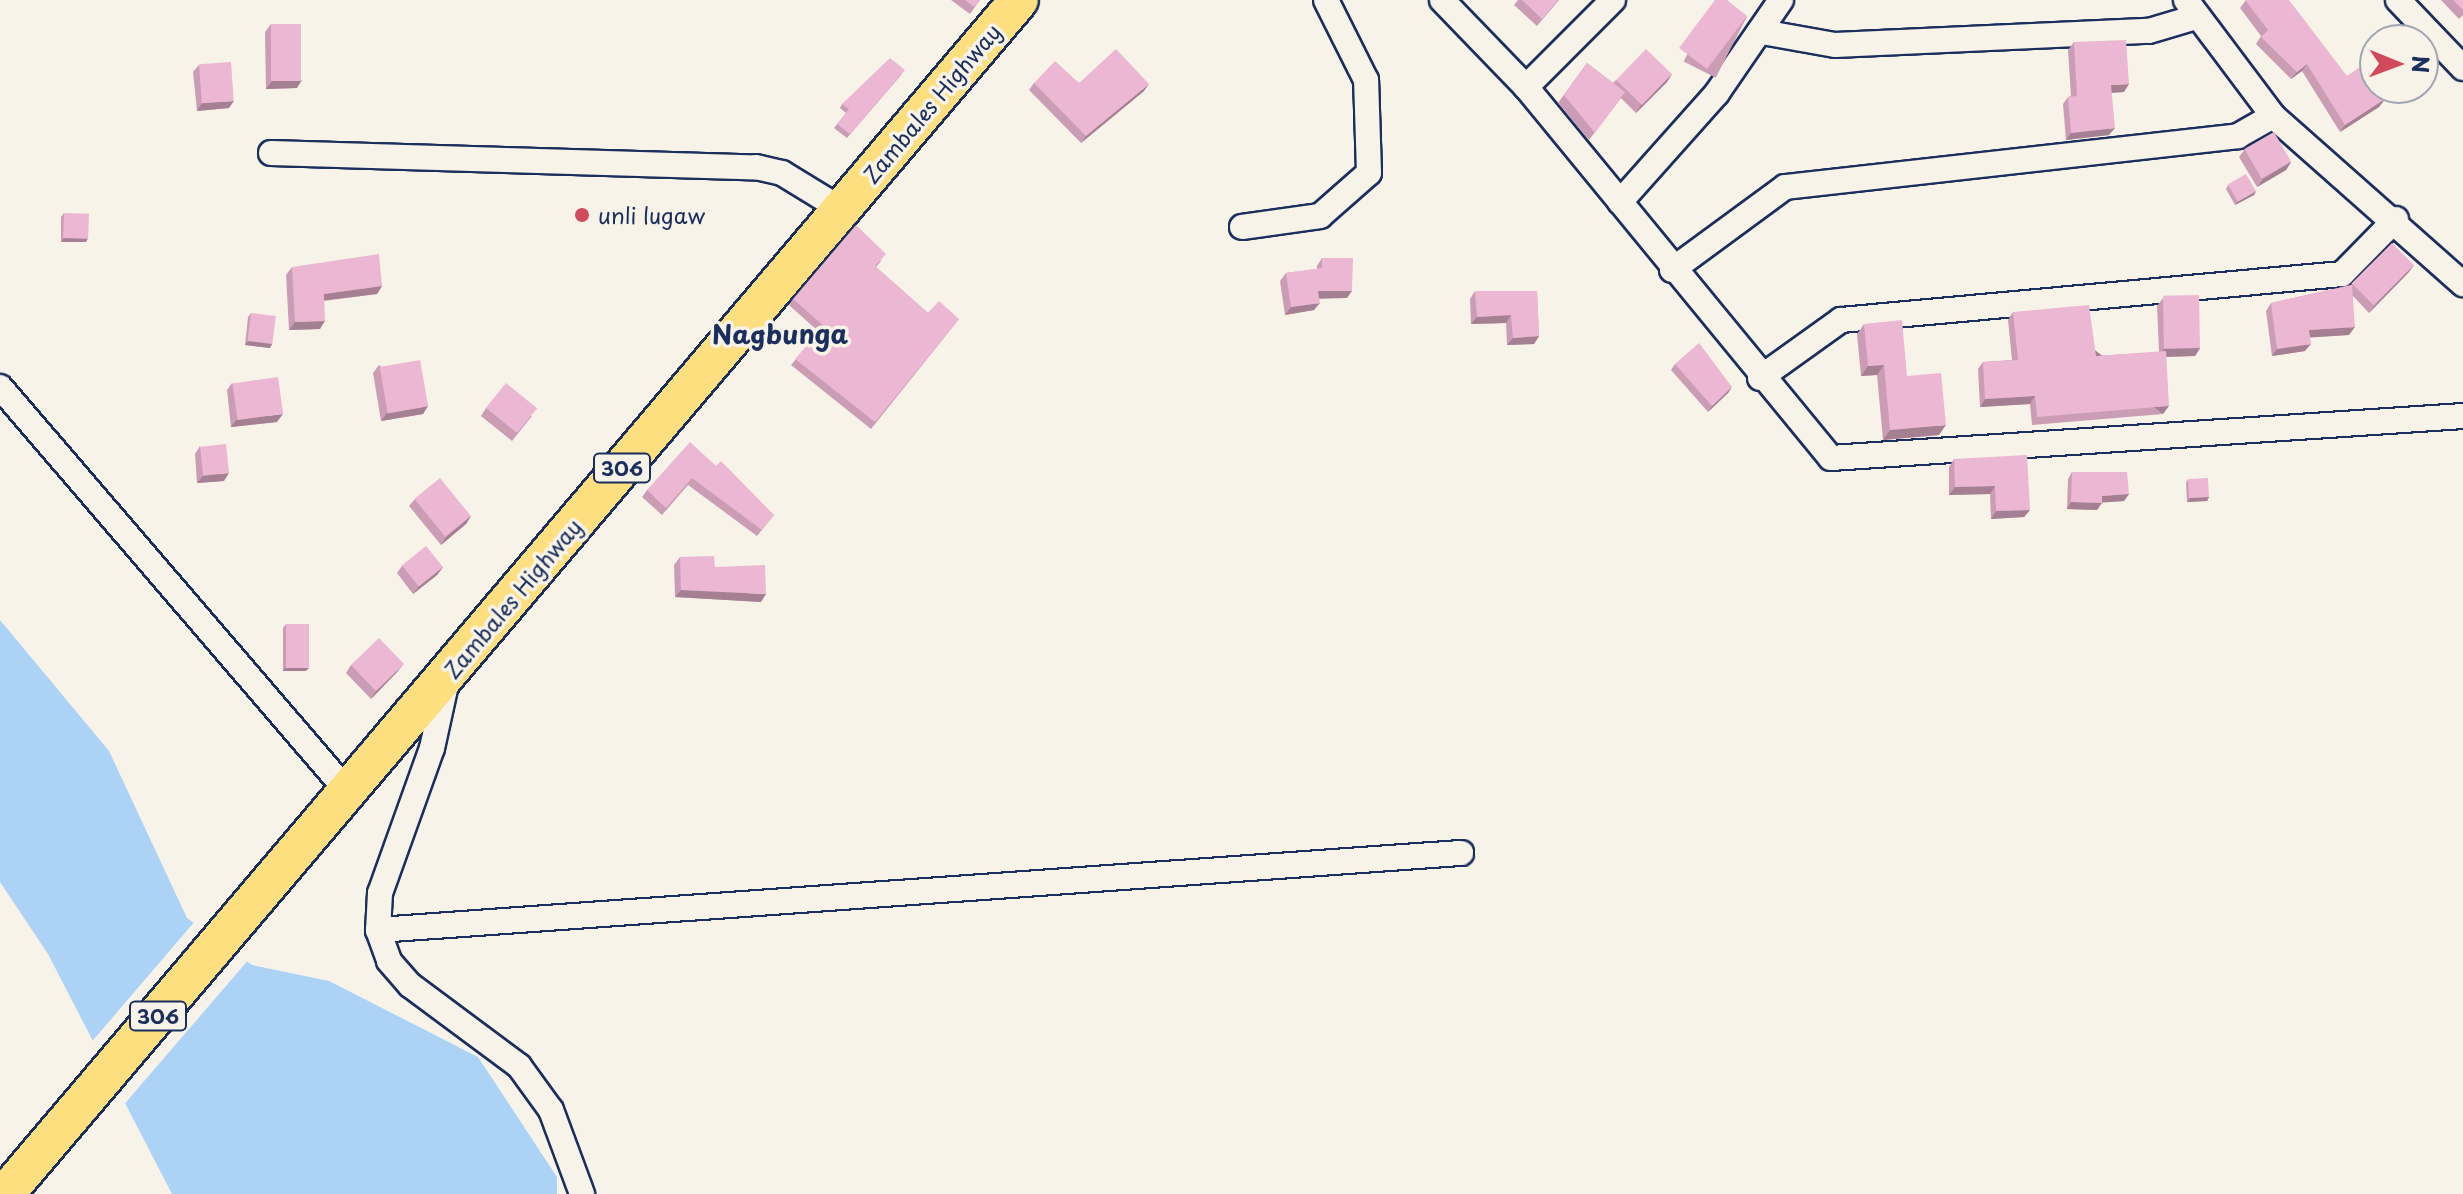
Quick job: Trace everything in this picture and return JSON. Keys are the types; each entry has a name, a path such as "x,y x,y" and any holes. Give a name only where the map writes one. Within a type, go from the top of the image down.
{"main road":[{"name":"Zambales Highway","path":"5,1194 1019,0"}],"street":[{"path":"1242,227 1320,216 1369,173 1366,80 1326,0"},
{"path":"1442,0 1526,87 1760,378 1831,458 2463,416"},
{"path":"1526,87 1613,0"},
{"path":"1620,202 1762,32 1781,0"},
{"path":"2398,0 2463,68"},
{"path":"1762,32 1835,45 2149,31 2191,8 2273,116 2396,219 2463,284"},
{"path":"1672,270 1785,187 2238,136 2273,116"},
{"path":"271,153 756,167 782,173 841,209"},
{"path":"1760,378 1841,320 2342,274 2396,219"},
{"path":"0,387 348,792"},
{"path":"449,673 432,748 380,893 378,930 389,961 410,985 519,1066 551,1110 582,1194"},
{"path":"378,930 1461,853"}],"water":[{"path":"0,620 109,751 187,918 252,965 329,981 478,1057 557,1177 557,1194 172,1194 48,954 0,882"}],"pier":[{"path":"196,920 250,958 121,1108 89,1045"}],"building":[{"path":"965,0 980,0 974,7"},
{"path":"1522,0 1558,0 1542,19"},
{"path":"1715,0 1727,0 1747,16 1707,69 1679,48"},
{"path":"2245,0 2289,0 2347,76 2359,68 2359,104 2377,104 2345,125 2307,64 2297,72 2261,37 2268,30"},
{"path":"2453,0 2463,0 2463,10"},
{"path":"271,24 301,24 301,81 271,81"},
{"path":"2126,40 2129,84 2111,85 2115,128 2071,133 2068,97 2077,96 2074,42"},
{"path":"1116,49 1149,84 1086,136 1034,83 1055,61 1079,83"},
{"path":"1646,49 1672,74 1642,105 1616,80"},
{"path":"890,58 905,70 850,134 837,124 849,109 842,104"},
{"path":"231,62 234,101 202,103 199,64"},
{"path":"1587,63 1625,92 1595,133 1564,95"},
{"path":"2274,132 2291,161 2262,178 2245,149"},
{"path":"2246,174 2256,191 2238,202 2228,184"},
{"path":"64,213 89,214 88,239 63,238"},
{"path":"856,225 886,254 875,266 928,313 939,301 959,319 875,422 795,359 824,326 793,299"},
{"path":"2392,243 2414,265 2374,305 2352,283"},
{"path":"379,254 382,286 324,294 325,321 295,322 292,267"},
{"path":"1322,258 1353,258 1352,291 1318,291 1320,303 1291,307 1286,273 1322,268"},
{"path":"2352,285 2355,327 2309,330 2311,344 2277,349 2271,303"},
{"path":"1475,291 1537,291 1539,336 1513,338 1511,315 1477,317"},
{"path":"2199,295 2200,348 2164,349 2163,296"},
{"path":"2089,305 2096,356 2166,351 2169,406 2037,417 2035,396 1985,399 1983,362 2018,360 2013,312"},
{"path":"251,313 276,316 272,344 248,341"},
{"path":"1902,320 1907,376 1941,373 1946,425 1890,430 1884,365 1868,366 1864,324"},
{"path":"1699,343 1732,387 1712,406 1675,364"},
{"path":"420,360 428,406 388,413 380,367"},
{"path":"278,377 283,414 238,420 232,383"},
{"path":"506,383 537,408 517,433 486,408"},
{"path":"690,442 716,466 721,461 774,515 762,530 692,478 666,508 647,490"},
{"path":"226,444 229,473 203,476 200,447"},
{"path":"2027,455 2030,510 1996,511 1995,486 1955,487 1954,459"},
{"path":"2072,472 2127,472 2129,494 2102,496 2102,503 2071,502"},
{"path":"440,478 471,516 445,537 414,499"},
{"path":"2208,478 2209,497 2189,498 2188,479"},
{"path":"426,546 443,567 419,586 402,566"},
{"path":"714,556 715,567 765,565 766,594 681,590 680,557"},
{"path":"286,624 309,624 309,668 286,668"},
{"path":"379,638 404,664 376,691 351,665"}],"place":[{"name":"unli lugaw","path":"582,215"}],"district":[{"name":"Nagbunga","path":"780,334"}]}
